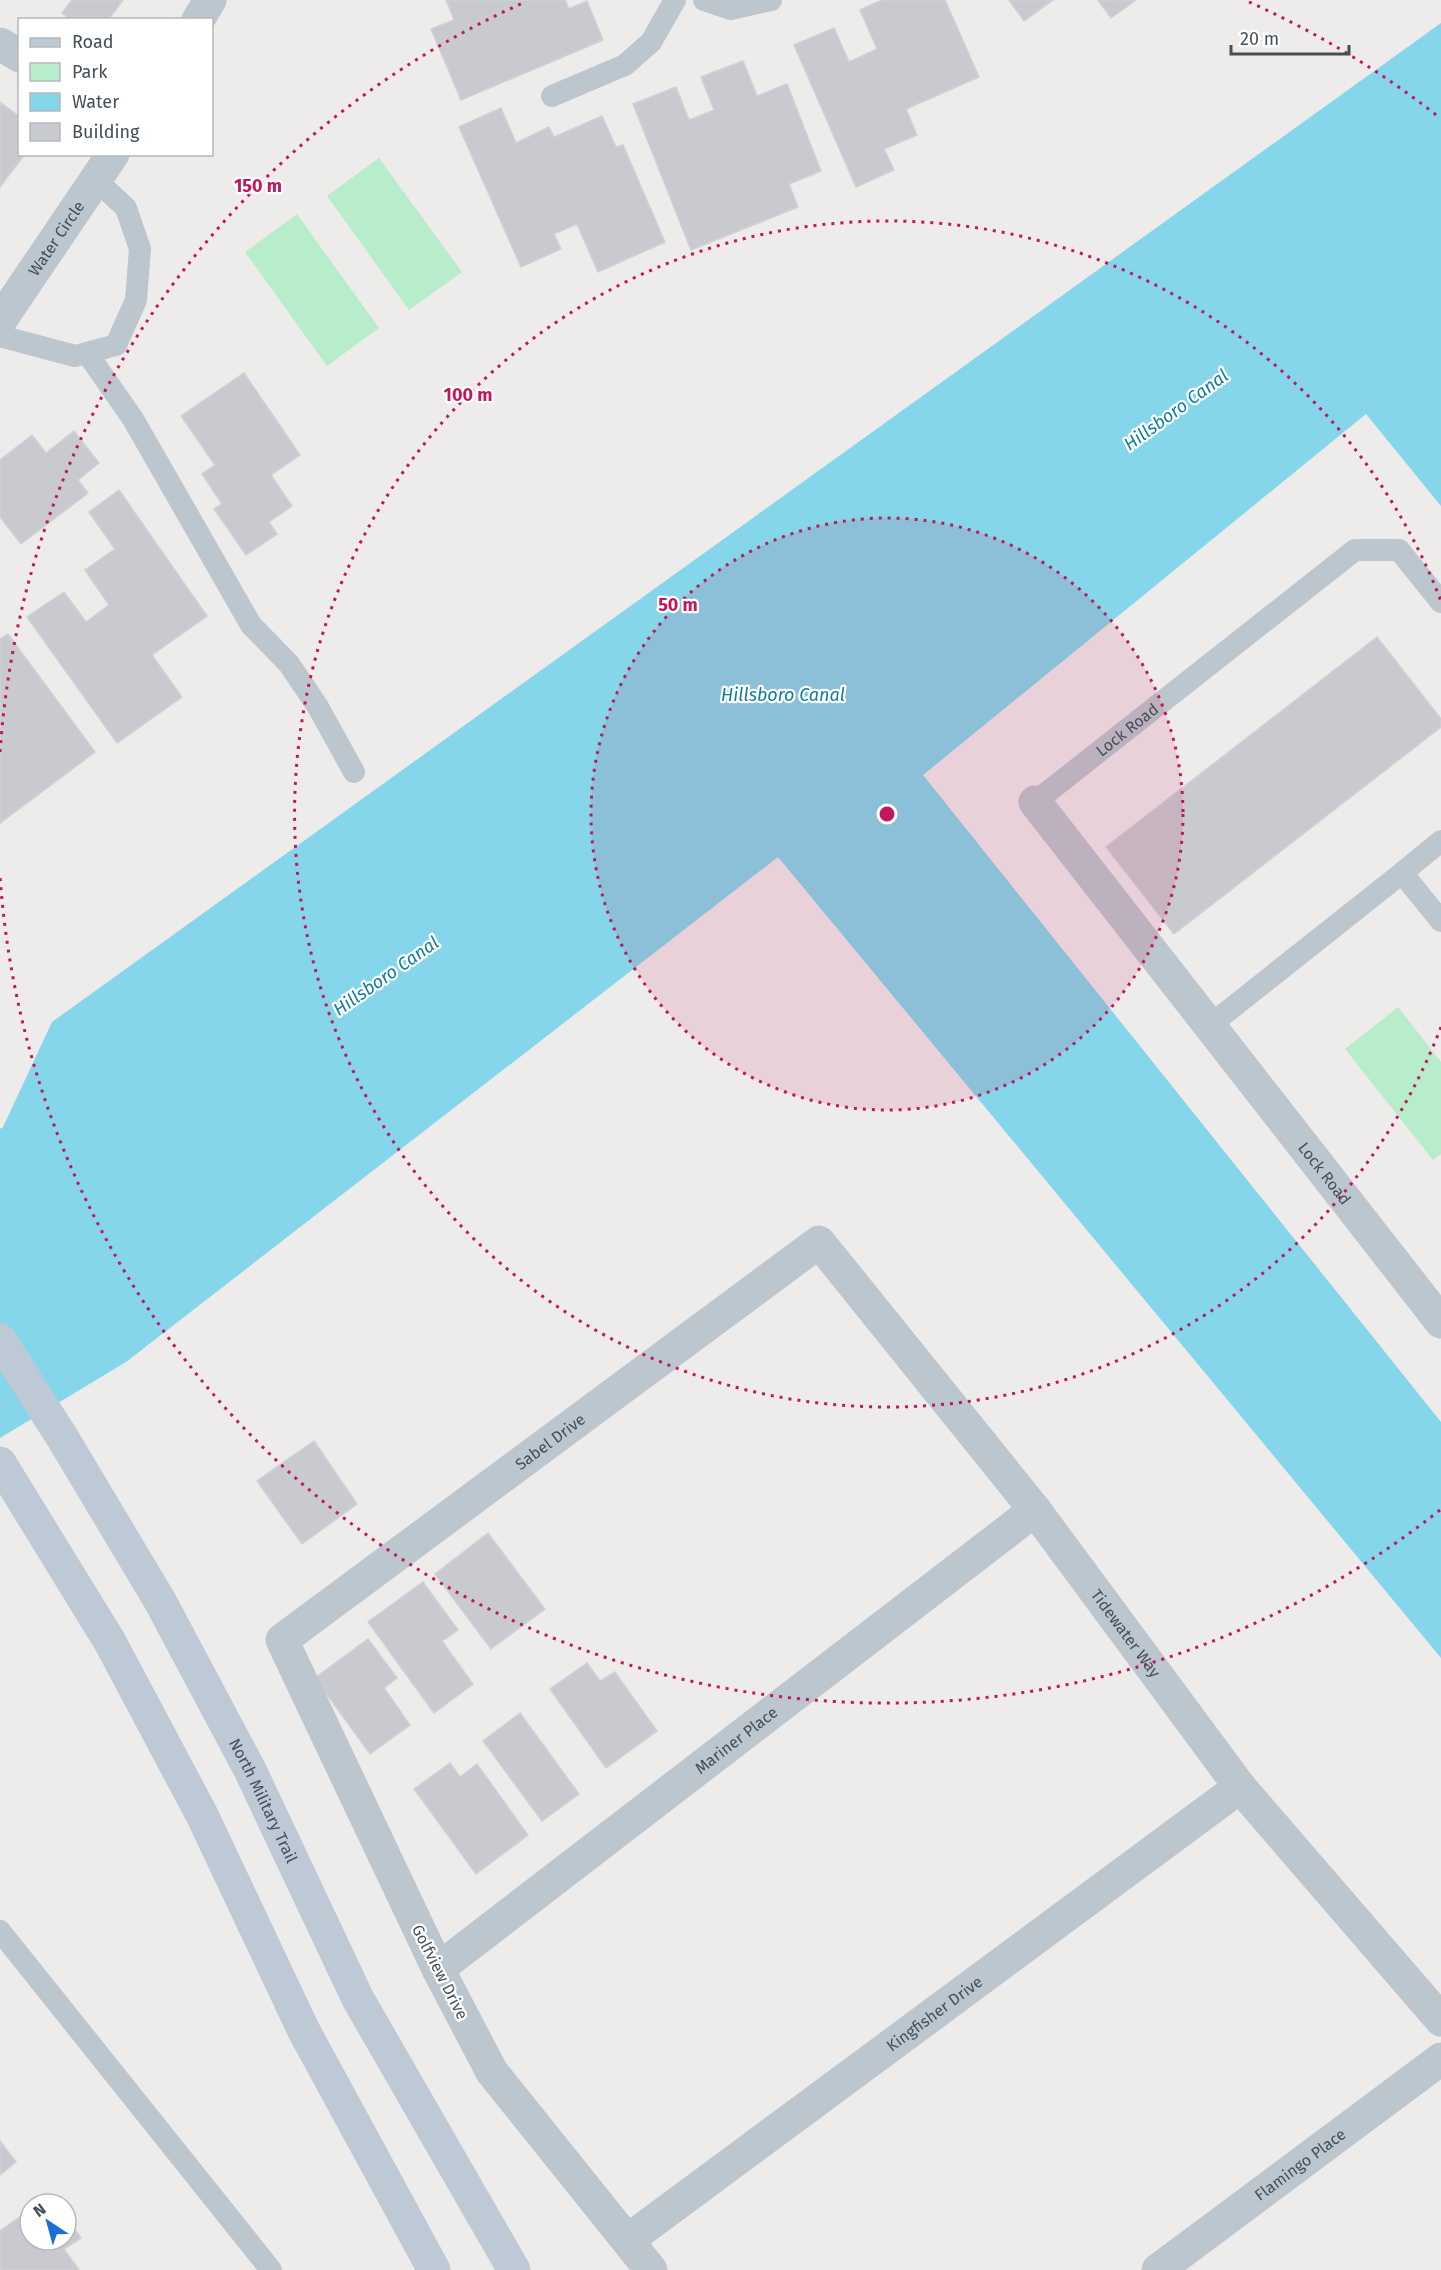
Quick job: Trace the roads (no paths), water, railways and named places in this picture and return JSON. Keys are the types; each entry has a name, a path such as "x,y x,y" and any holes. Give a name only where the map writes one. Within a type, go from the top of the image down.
{"street":[{"path":"199,18 210,0"},
{"path":"0,44 18,55"},
{"name":"Water Circle","path":"0,321 104,167"},
{"name":"Lock Road","path":"1035,802 1441,1322"},
{"name":"Tidewater Way","path":"819,1242 1035,1510 1240,1786 1441,2020"},
{"name":"Sabel Drive","path":"282,1641 819,1242"},
{"name":"North Military Trail","path":"0,1340 62,1437 160,1601 250,1770 358,1999 514,2270"},
{"path":"5,1471 116,1652 202,1815 304,2031 434,2270"},
{"name":"Mariner Place","path":"438,1969 1035,1510"},
{"name":"Golfview Drive","path":"282,1641 438,1969 492,2072 651,2270"},
{"name":"Kingfisher Drive","path":"628,2240 1240,1786"},
{"name":"Flamingo Place","path":"1158,2270 1441,2059"}],"lane":[{"path":"552,96 625,65 651,42 675,0"},
{"path":"704,0 731,9 771,0"},
{"path":"0,336 75,356 116,345 136,300 140,249 126,208 104,167"},
{"path":"87,353 133,419 251,625 295,672 318,707 354,772"},
{"name":"Lock Road","path":"1035,802 1355,550 1400,550 1441,602"},
{"path":"1209,1026 1441,841"},
{"path":"1402,873 1441,921"},
{"path":"0,1930 271,2270"}],"water":[{"name":"Hillsboro Canal","path":"1441,23 1441,506 1366,414 923,775 1441,1422 1441,1658 778,857 126,1362 0,1438 0,1129 3,1127 52,1022"}]}
